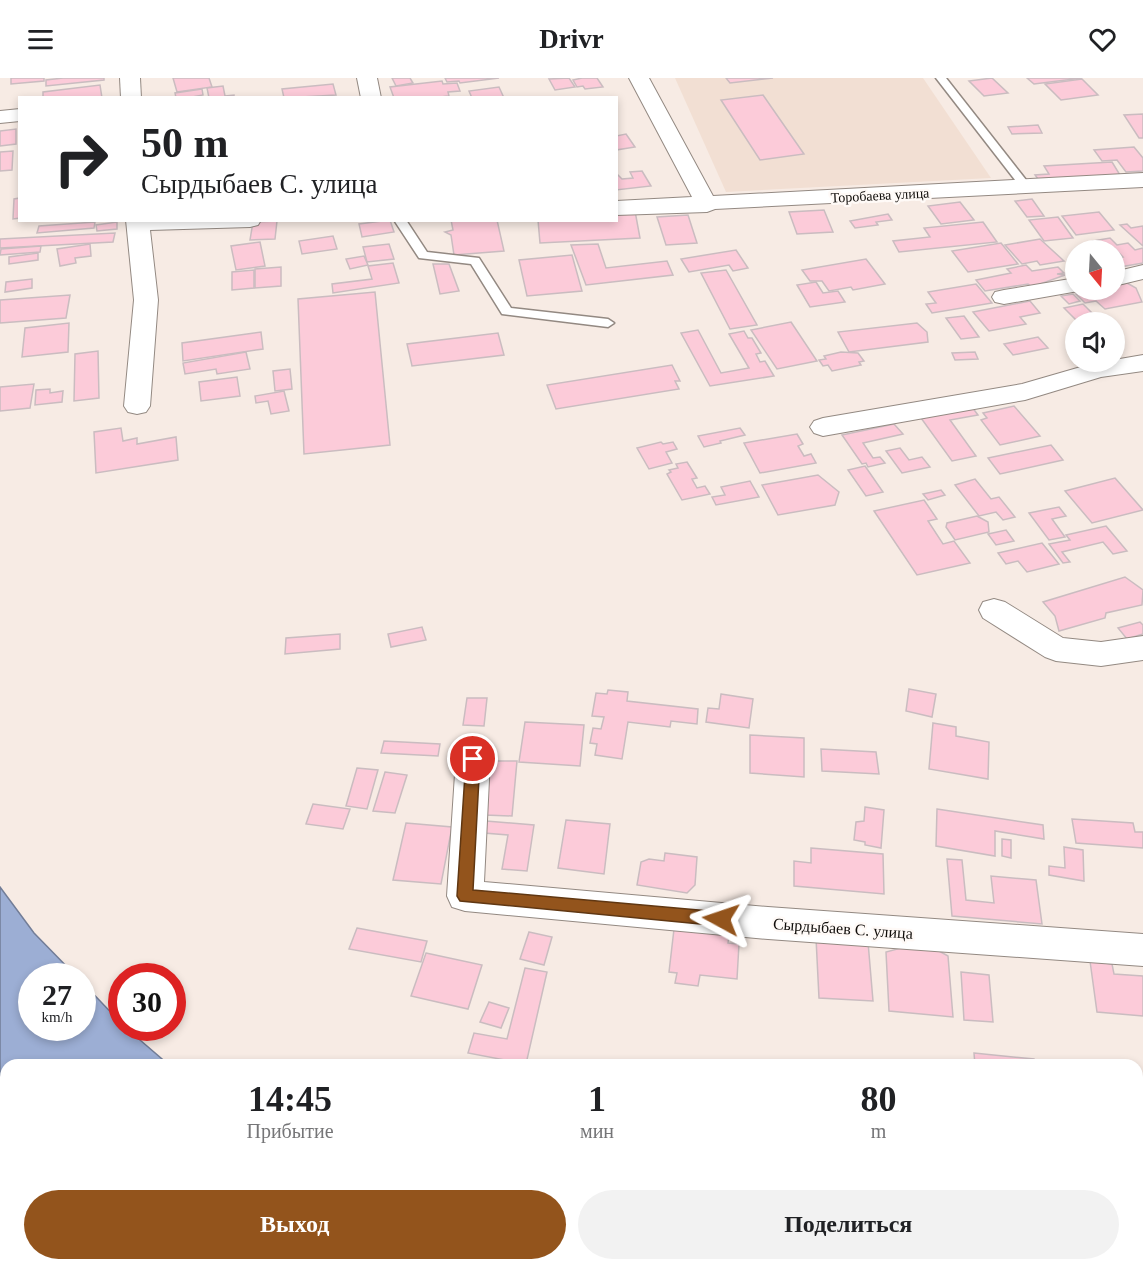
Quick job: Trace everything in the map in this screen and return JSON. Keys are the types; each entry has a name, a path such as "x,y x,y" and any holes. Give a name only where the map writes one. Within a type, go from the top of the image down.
{"street":[{"path":"130,78 131,96"},
{"path":"366,78 370,96"},
{"path":"639,78 707,205"},
{"path":"0,117 18,115"},
{"name":"Торобаева улица","path":"618,208 1143,180"},
{"path":"137,222 146,300 137,406"},
{"path":"1125,276 1143,272"},
{"path":"1004,297 1065,287"},
{"path":"823,427 1025,392 1098,370 1143,363"},
{"path":"994,610 1056,648 1101,654 1143,648"},
{"name":"Сырдыбаев С. улица","path":"473,759 465,896 768,923 1143,950"}],"lane":[{"path":"940,78 1026,187"},
{"path":"401,222 423,255 475,261 507,311 608,323"}],"shaded area":[{"path":"675,78 923,78 991,178 726,192"}],"water":[{"path":"0,887 34,933 63,963 18,963 18,1041 96,1041 96,997 108,1009 108,1041 141,1041 162,1059 0,1059"}],"building":[{"path":"11,78 44,78 44,81 11,84"},
{"path":"104,78 104,80 46,86 46,80"},
{"path":"173,78 209,78 212,87 177,92"},
{"path":"392,78 410,78 413,83 396,86"},
{"path":"445,78 499,78 460,83 459,81 447,82"},
{"path":"569,78 575,87 555,90 549,79"},
{"path":"597,78 603,87 585,89 583,86 577,87 573,80"},
{"path":"726,78 773,78 730,83"},
{"path":"992,78 1008,93 984,96 969,81"},
{"path":"1027,78 1082,78 1034,84"},
{"path":"1082,79 1098,95 1061,100 1045,84"},
{"path":"442,81 443,84 457,83 460,91 448,92 449,96 393,96 390,87"},
{"path":"333,84 336,95 284,96 282,89"},
{"path":"100,85 102,96 43,96 43,92"},
{"path":"223,86 225,96 209,96 207,88"},
{"path":"499,87 503,96 471,96 469,91"},
{"path":"202,89 203,95 176,96 175,93"},
{"path":"763,95 804,154 760,160 721,100"},
{"path":"1143,114 1143,138 1139,138 1124,115"},
{"path":"1038,125 1042,133 1012,134 1008,127"},
{"path":"16,129 16,144 0,146 0,131"},
{"path":"626,134 635,147 618,150 618,136"},
{"path":"1134,147 1143,158 1143,171 1126,172 1117,160 1102,161 1094,150"},
{"path":"13,151 12,170 0,171 0,152"},
{"path":"1112,162 1120,175 1038,179 1035,175 1049,174 1044,166"},
{"path":"642,171 651,186 618,190 618,175 622,179 633,178 630,172"},
{"path":"18,198 18,218 13,219 14,199"},
{"path":"1032,199 1044,216 1027,217 1015,201"},
{"path":"960,202 974,220 941,224 928,206"},
{"path":"824,210 833,232 797,234 789,212"},
{"path":"635,211 640,238 540,243 538,222 618,222 618,212"},
{"path":"1099,212 1114,230 1076,235 1062,216"},
{"path":"888,214 892,220 876,222 878,225 855,228 850,221"},
{"path":"688,215 697,243 666,245 657,217"},
{"path":"1058,217 1073,238 1044,241 1029,220"},
{"path":"95,222 94,228 37,233 39,226"},
{"path":"117,222 117,229 97,231 96,225"},
{"path":"253,222 277,222 275,239 250,240"},
{"path":"391,222 394,232 362,237 359,224"},
{"path":"451,222 497,222 504,251 454,255 451,235 445,232 453,230"},
{"path":"983,222 997,242 899,252 893,241 930,237 924,228"},
{"path":"1127,224 1131,228 1143,226 1143,246 1120,225"},
{"path":"115,233 113,242 0,248 0,239"},
{"path":"333,236 337,249 302,254 299,241"},
{"path":"1040,239 1064,261 1040,265 1037,261 1022,264 1005,245"},
{"path":"260,242 265,266 236,270 231,246"},
{"path":"1001,243 1018,264 968,272 952,251"},
{"path":"1128,243 1135,250 1143,248 1143,263 1125,266 1125,244"},
{"path":"90,244 91,256 75,258 76,263 60,266 57,249"},
{"path":"389,244 394,259 367,262 363,247"},
{"path":"598,244 606,268 667,261 673,275 586,285 571,245"},
{"path":"41,246 40,252 0,255 1,249"},
{"path":"736,250 748,268 733,271 729,265 689,272 681,259"},
{"path":"38,253 38,260 9,264 9,257"},
{"path":"572,255 582,291 527,296 519,260"},
{"path":"364,256 368,265 350,269 346,259"},
{"path":"866,259 885,284 853,290 851,287 829,291 822,281 810,281 802,270"},
{"path":"393,263 399,283 333,293 332,284 372,279 368,266"},
{"path":"433,264 449,264 459,291 440,294"},
{"path":"1026,265 1032,271 1058,267 1064,273 1057,274 1065,275 1032,287 1028,284 985,291 976,280 1011,273 1007,269"},
{"path":"281,267 281,286 255,288 255,269"},
{"path":"254,270 254,288 232,290 232,272"},
{"path":"726,270 757,325 730,329 701,273"},
{"path":"32,279 32,288 5,292 6,282"},
{"path":"816,282 823,293 838,291 845,302 810,307 797,285"},
{"path":"1125,283 1136,288 1142,302 1105,309 1096,301 1085,303 1082,300 1125,300"},
{"path":"976,284 992,303 932,313 926,304 936,303 928,292"},
{"path":"375,292 390,445 304,454 298,299"},
{"path":"70,295 66,318 0,323 0,300"},
{"path":"1065,300 1080,301 1069,304"},
{"path":"1030,301 1040,313 1020,317 1026,324 989,331 973,312"},
{"path":"1083,304 1091,312 1068,312 1064,308"},
{"path":"964,316 979,337 961,339 946,318"},
{"path":"791,322 817,361 777,369 751,330"},
{"path":"69,323 68,352 22,357 25,328"},
{"path":"917,323 927,332 928,342 849,352 838,332"},
{"path":"698,330 721,373 749,368 729,334 744,331 748,338 752,338 761,353 756,354 760,362 765,361 774,376 710,386 681,333"},
{"path":"261,332 263,349 183,361 182,343"},
{"path":"498,333 504,355 412,366 407,344"},
{"path":"1038,337 1048,348 1013,355 1004,344"},
{"path":"98,351 99,398 74,401 75,354"},
{"path":"246,352 250,369 217,374 216,369 185,374 183,363"},
{"path":"841,352 858,353 864,361 859,362 861,365 832,371 828,365 823,366 819,360 826,359 824,356"},
{"path":"975,352 978,359 955,360 952,353"},
{"path":"672,365 680,381 675,381 679,389 556,409 547,385"},
{"path":"290,369 292,389 275,391 273,371"},
{"path":"237,377 240,396 201,401 199,382"},
{"path":"34,384 30,408 0,411 0,387"},
{"path":"50,389 50,393 63,391 62,402 35,405 36,390"},
{"path":"284,391 289,411 271,414 268,401 256,403 255,396"},
{"path":"1014,406 1040,436 1000,445 981,420 987,418 983,413"},
{"path":"972,407 978,415 950,420 976,456 952,461 921,418"},
{"path":"894,424 903,434 863,443 873,458 880,457 885,463 868,467 866,463 862,464 842,435"},
{"path":"121,428 123,441 137,438 137,444 176,437 178,460 96,473 94,432"},
{"path":"740,428 745,435 704,447 698,436"},
{"path":"797,434 803,444 798,446 804,456 811,454 816,463 760,473 744,443"},
{"path":"661,442 663,444 673,442 677,449 666,452 672,463 649,469 637,448"},
{"path":"1051,445 1063,460 1000,474 988,458"},
{"path":"900,448 909,460 922,457 930,467 902,473 886,451"},
{"path":"687,462 697,478 692,479 697,488 705,486 710,494 682,500 667,474 671,472 669,470 678,468 676,464"},
{"path":"865,466 883,492 866,496 848,470"},
{"path":"818,475 839,492 835,505 778,515 762,485"},
{"path":"1115,478 1143,510 1092,523 1065,491"},
{"path":"975,479 991,499 999,497 1015,517 1003,520 996,512 979,516 955,485"},
{"path":"750,481 759,497 716,505 712,497 725,495 721,487"},
{"path":"941,490 945,495 928,500 923,494"},
{"path":"924,500 937,519 928,521 943,544 954,541 970,563 917,575 874,511"},
{"path":"1059,507 1066,516 1052,519 1065,537 1049,540 1029,513"},
{"path":"977,516 988,522 989,532 955,540 946,527 947,523"},
{"path":"1106,526 1127,551 1113,554 1103,542 1062,552 1070,562 1063,563 1049,544 1070,540 1066,535"},
{"path":"1006,530 1014,541 996,545 988,534"},
{"path":"1042,543 1059,564 1027,572 1018,561 1006,564 998,553"},
{"path":"1125,577 1143,590 1142,605 1106,613 1105,618 1059,631 1055,616 1043,602"},
{"path":"1140,622 1143,625 1143,634 1127,639 1118,628"},
{"path":"422,627 426,640 391,647 388,634"},
{"path":"340,634 340,649 285,654 286,638"},
{"path":"909,689 936,694 932,717 906,711"},
{"path":"608,690 628,692 627,701 698,709 697,724 671,721 670,727 628,722 622,759 595,755 597,744 590,743 593,728 601,729 604,717 592,716 596,693 607,694"},
{"path":"721,694 753,699 749,728 706,722 708,708 719,709"},
{"path":"467,698 487,698 484,726 463,725"},
{"path":"525,722 584,725 580,766 519,762"},
{"path":"933,723 956,727 956,736 989,742 988,779 929,769"},
{"path":"750,735 804,738 804,777 750,773"},
{"path":"384,741 440,744 438,756 381,753"},
{"path":"821,749 876,752 879,774 822,771"},
{"path":"491,761 517,761 512,816 485,815"},
{"path":"357,768 378,770 367,809 346,806"},
{"path":"385,772 407,775 395,813 373,811"},
{"path":"313,804 350,809 343,829 306,824"},
{"path":"865,807 884,810 881,848 854,840 856,822 864,821"},
{"path":"937,809 1043,825 1044,839 995,831 995,856 936,846"},
{"path":"1072,819 1133,823 1135,832 1143,832 1143,848 1076,843"},
{"path":"566,820 610,824 604,874 558,868"},
{"path":"486,821 534,825 527,871 502,869 508,835 484,833"},
{"path":"406,823 452,827 441,884 393,880"},
{"path":"1002,839 1011,840 1011,858 1002,856"},
{"path":"1064,847 1083,850 1084,881 1049,875 1049,866 1065,868"},
{"path":"811,848 883,854 884,894 794,886 794,861 811,863"},
{"path":"665,853 697,857 695,885 687,893 637,885 641,862 649,859 664,861"},
{"path":"947,859 962,860 966,900 994,903 991,876 1036,880 1042,924 952,916"},
{"path":"357,928 427,941 421,962 349,949"},
{"path":"674,929 729,935 728,943 739,944 737,979 700,975 698,986 675,983 677,973 669,972"},
{"path":"529,932 552,937 544,965 520,959"},
{"path":"816,938 868,942 873,1001 819,998"},
{"path":"923,942 948,956 953,1017 889,1011 886,952"},
{"path":"426,953 482,965 468,1009 411,996"},
{"path":"1090,961 1112,964 1114,974 1143,976 1143,1016 1097,1012"},
{"path":"525,968 547,972 527,1059 500,1059 468,1053 474,1033 507,1039"},
{"path":"961,972 989,975 993,1022 964,1020"},
{"path":"489,1002 509,1008 501,1028 480,1022"},
{"path":"974,1053 1034,1059 974,1059"}],"route":[{"path":"473,759 465,896 721,919"}]}
